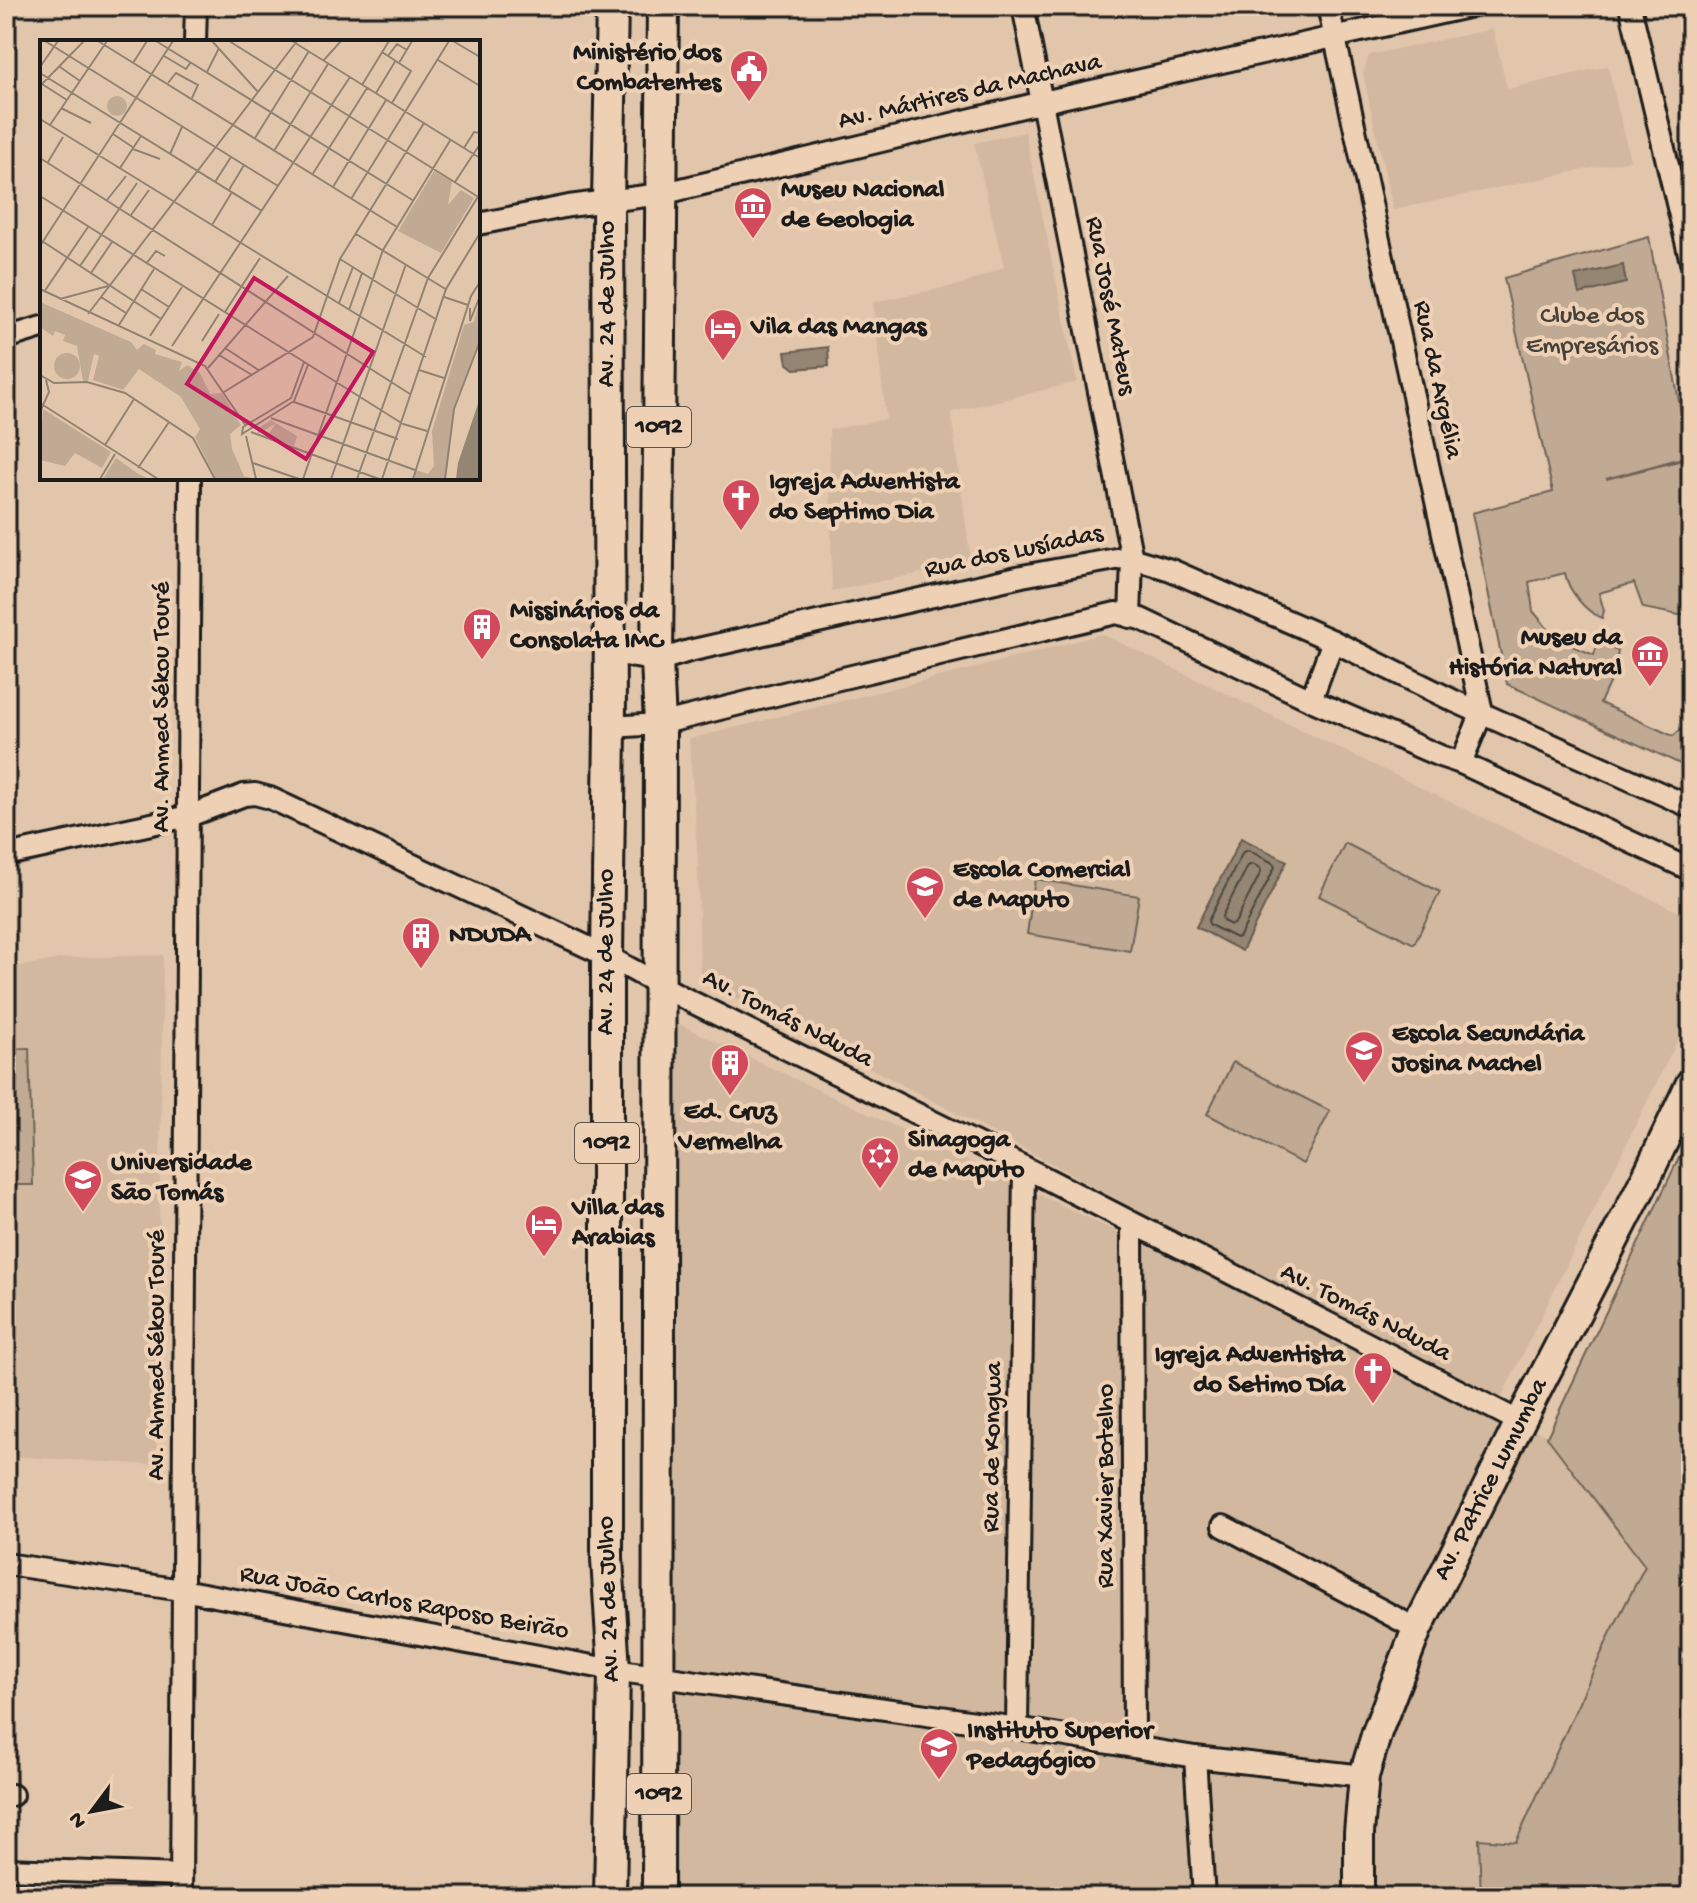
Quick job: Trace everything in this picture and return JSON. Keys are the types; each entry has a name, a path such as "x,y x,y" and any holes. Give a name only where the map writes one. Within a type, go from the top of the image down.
{"main road":[{"name":"Av. 24 de Julho","path":"610,1897 614,1670 607,1559 607,956 610,727 608,201 612,6"},
{"name":"Av. 24 de Julho","path":"658,1897 660,724 657,661 663,6"},
{"name":"Av. Patrice Lumumba","path":"1359,1897 1359,1833 1364,1776 1377,1732 1417,1629 1691,1083"}],"street":[{"path":"195,40 196,6"},
{"name":"Rua José Mateus","path":"1023,6 1132,559 1130,617"},
{"name":"Rua da Argélia","path":"1328,6 1482,712"},
{"name":"Av. Mártires da Machava","path":"480,224 569,206 661,194 1043,102 1472,6"},
{"path":"1630,6 1691,262"},
{"path":"6,338 40,328"},
{"name":"Av. Ahmed Sékou Touré","path":"181,1897 190,480"},
{"name":"Rua dos Lusíadas","path":"609,652 657,661 689,651 1022,576 1127,557 1171,570 1333,641 1482,712"},
{"path":"610,727 660,724 1116,613 1141,619 1311,700 1461,763 1691,870"},
{"path":"1311,700 1333,641"},
{"path":"1461,763 1482,712 1691,807"},
{"name":"Av. Tomás Nduda","path":"6,855 189,816 244,795 270,798 607,956 1520,1422"},
{"name":"Rua de Kongwa","path":"1017,1728 1024,1167"},
{"name":"Rua Xavier Botelho","path":"1132,1224 1134,1747"},
{"path":"1223,1526 1417,1629"},
{"name":"Rua João Carlos Raposo Beirão","path":"6,1564 182,1590 614,1670 1195,1757 1364,1776"},
{"path":"1195,1757 1204,1897"},
{"path":"6,1869 181,1875"}],"shaded area":[{"path":"1493,29 1507,89 1608,66 1630,160 1393,210 1363,73 1369,55"},
{"path":"1025,132 1077,382 951,412 971,563 832,591 829,430 886,419 873,302 964,284 1004,267 974,143"},
{"path":"1102,634 1691,918 1691,1013 1496,1408 1038,1156 700,979 698,860 689,739"},
{"name":"Universidade São Tomás","path":"163,955 156,1465 6,1456 6,969 65,958"},
{"path":"673,1021 1548,1436 1646,1566 1610,1634 1516,1843 1479,1839 1481,1897 664,1897"}],"green space":[{"name":"Clube dos Empresários","path":"1649,237 1689,456 1606,479 1691,458 1691,613 1679,615 1643,608 1634,583 1599,593 1604,611 1602,618 1578,600 1565,573 1529,582 1533,611 1557,640 1594,655 1598,643 1618,651 1615,670 1600,703 1673,736 1685,726 1691,734 1691,769 1507,684 1472,513 1553,492 1504,278"},
{"path":"1345,843 1440,892 1414,944 1319,896"},
{"path":"1035,879 1139,896 1130,951 1027,934"},
{"path":"29,1048 33,1185 6,1185 6,1049"},
{"path":"1233,1062 1330,1111 1303,1164 1207,1114"},
{"path":"1691,1132 1691,1897 1481,1897 1479,1839 1516,1842 1610,1634 1645,1566 1547,1437"}],"water":[{"path":"1623,265 1626,283 1579,294 1575,276"},
{"path":"828,347 829,366 795,369 787,363 785,352"},
{"path":"1241,838 1287,861 1242,951 1196,927"}],"place":[{"name":"Ministério dos Combatentes","path":"749,103"},
{"name":"Museu Nacional de Geologia","path":"753,240"},
{"name":"Vila das Mangas","path":"723,362"},
{"name":"Igreja Adventista do Septimo Dia","path":"741,532"},
{"name":"Missinários da Consolata IMC","path":"482,661"},
{"name":"Museu da História Natural","path":"1650,688"},
{"name":"Escola Comercial de Maputo","path":"925,920"},
{"name":"NDUDA","path":"421,970"},
{"name":"Escola Secundária Josina Machel","path":"1364,1084"},
{"name":"Ed. Cruz Vermelha","path":"730,1097"},
{"name":"Sinagoga de Maputo","path":"880,1190"},
{"name":"Universidade São Tomás","path":"83,1213"},
{"name":"Villa das Arabias","path":"544,1258"},
{"name":"Igreja Adventista do Setimo Día","path":"1373,1405"},
{"name":"Instituto Superior Pedagógico","path":"939,1781"}]}
